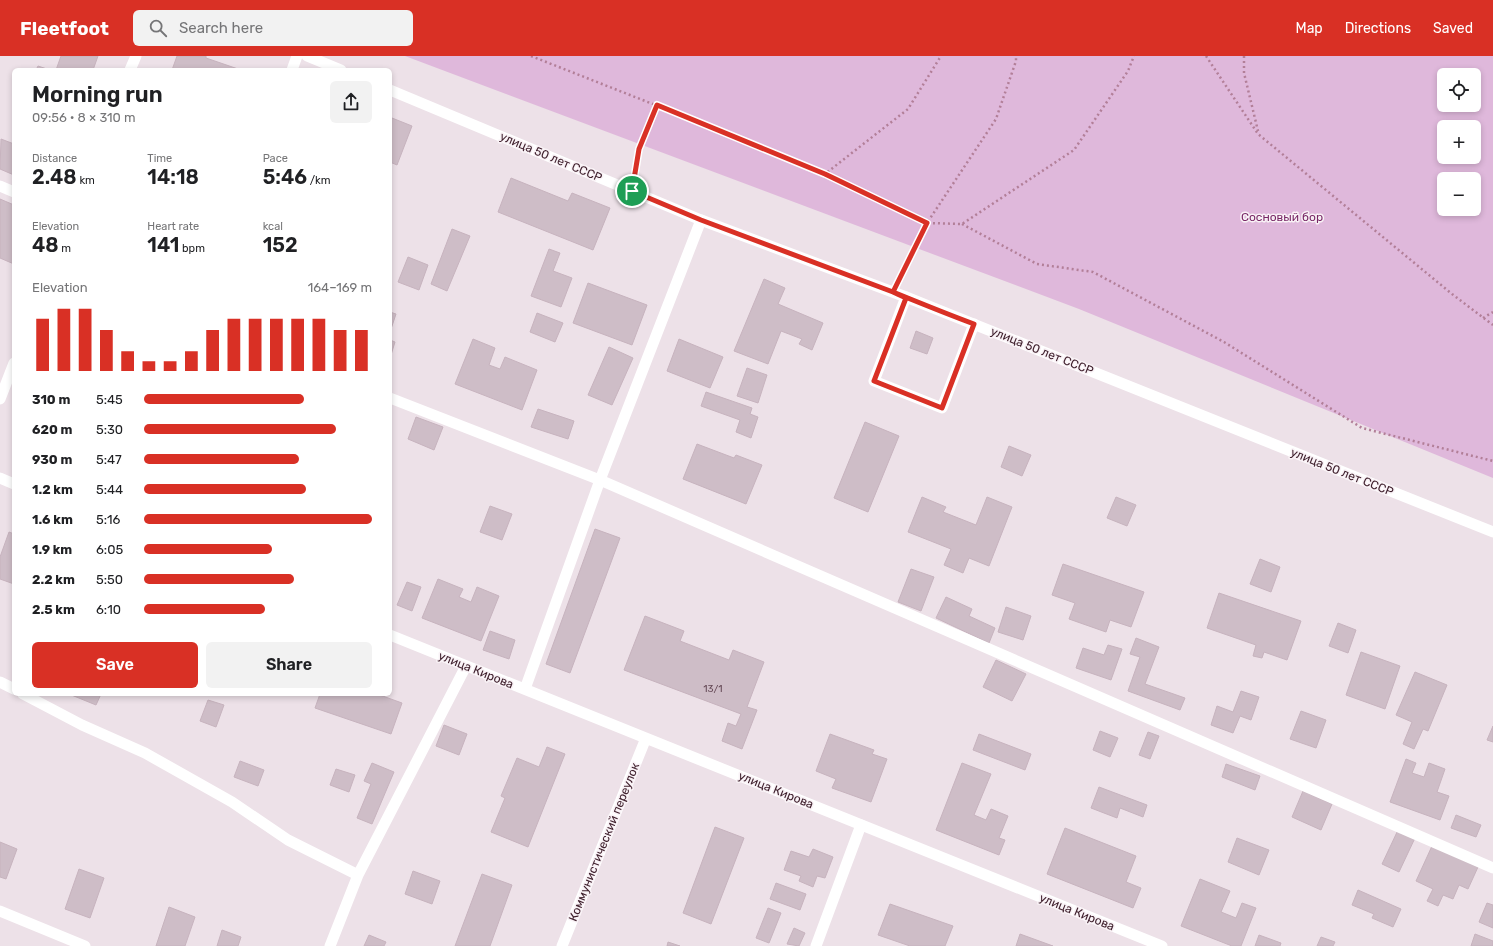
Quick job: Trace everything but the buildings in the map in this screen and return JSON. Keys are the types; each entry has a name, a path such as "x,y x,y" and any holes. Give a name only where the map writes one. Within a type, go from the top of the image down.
{"street":[{"path":"131,68 136,56"},
{"path":"293,68 296,56"},
{"path":"307,56 336,68"},
{"name":"улица 50 лет СССР","path":"392,91 701,220 893,292 1493,532"},
{"path":"0,186 12,191"},
{"path":"525,689 600,480 701,220"},
{"path":"906,298 874,381 942,408 974,324"},
{"path":"0,398 12,368"},
{"path":"392,399 600,480 1493,868"},
{"path":"0,478 12,483"},
{"name":"улица Кирова","path":"392,636 1162,946"},
{"path":"330,946 358,875 466,666"},
{"path":"0,682 12,688"},
{"path":"27,696 82,725 145,754 232,802 288,840 358,875"},
{"name":"Коммунистический переулок","path":"562,946 646,738"},
{"path":"816,946 861,825"},
{"path":"0,911 85,946"}],"path":[{"path":"531,56 657,105 825,174 927,223 962,224 1037,264 1093,272 1224,342 1362,428 1493,461"},
{"path":"825,174 908,109 941,56"},
{"path":"893,292 927,223 996,119 1016,61 1016,56"},
{"path":"962,224 1074,150 1128,71 1134,56"},
{"path":"1206,56 1258,134 1493,325"},
{"path":"1244,56 1244,73 1258,134"},
{"path":"632,191 639,149 657,105"},
{"path":"1483,318 1493,312"}],"green space":[{"name":"Сосновый бор","path":"405,56 1493,56 1493,478 1079,309"}],"route":[{"path":"632,191 639,149 657,105 825,174 927,223 893,292 906,298 874,381 942,408 974,324 893,292 701,220 632,191"}]}
